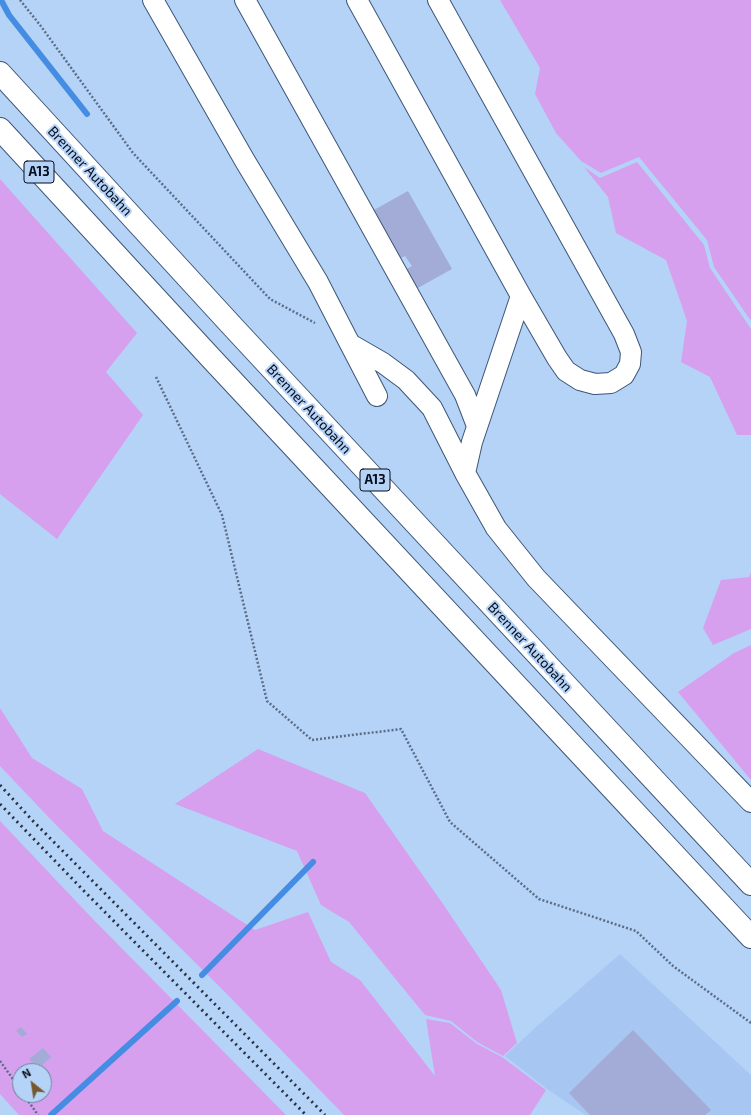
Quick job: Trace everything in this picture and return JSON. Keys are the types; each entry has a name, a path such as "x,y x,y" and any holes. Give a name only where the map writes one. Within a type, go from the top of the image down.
{"highway":[{"name":"Brenner Autobahn","path":"0,73 238,333 751,884"},
{"name":"A13","path":"0,129 226,375 751,937"}],"lane":[{"path":"153,0 245,161 318,282 378,396"},
{"path":"245,0 465,396 477,426"},
{"path":"357,0 557,358 566,371 580,380 595,384 611,383 624,375 630,364 631,352 624,334 438,0"},
{"path":"465,473 477,426 521,296"},
{"path":"350,344 383,363 406,380 432,408 465,473 496,528 536,578 751,802"}],"path":[{"path":"20,0 40,25 133,153 270,299 320,326"},
{"path":"156,377 222,515 267,701 312,740 401,729 450,822 539,899 636,931 673,966 751,1023"},
{"path":"0,1060 12,1077"},
{"path":"30,1103 38,1115"}],"shaded area":[{"path":"500,0 751,0 751,321 714,267 707,240 639,157 601,173 581,161 556,133 535,94 540,68"},
{"path":"637,162 704,245 710,268 751,329 751,435 737,435 710,377 681,362 687,321 666,260 616,233 608,197 584,167 600,178"},
{"path":"0,179 137,333 106,372 143,415 57,539 0,494"},
{"path":"751,572 751,629 713,645 703,628 721,580 749,577"},
{"path":"751,645 751,780 678,692 734,653"},
{"path":"0,708 32,758 82,789 103,831 255,930 308,912 331,962 360,980 435,1076 426,1019 450,1023 477,1044 502,1057 546,1090 530,1115 344,1115 223,990 57,826 0,766"},
{"path":"258,749 365,793 501,990 517,1043 503,1056 477,1042 451,1021 425,1015 349,922 321,905 297,851 175,804"},
{"path":"0,821 90,916 286,1115 19,1115 0,1094"},
{"path":"620,954 751,1075 751,1115 586,1115 547,1089 505,1056"}],"building":[{"path":"408,191 452,269 416,289 405,270 412,266 405,256 399,259 372,211"},
{"path":"21,1027 27,1034 22,1037 16,1031"},
{"path":"633,1030 711,1110 705,1115 590,1115 569,1093"},
{"path":"43,1048 51,1057 44,1063 33,1063 29,1059"}],"waterway":[{"path":"1,0 9,15 87,114"},
{"path":"202,975 313,862"},
{"path":"51,1115 177,1001"}],"railway":[{"path":"0,785 32,820 325,1115"},
{"path":"0,804 306,1115"}]}
